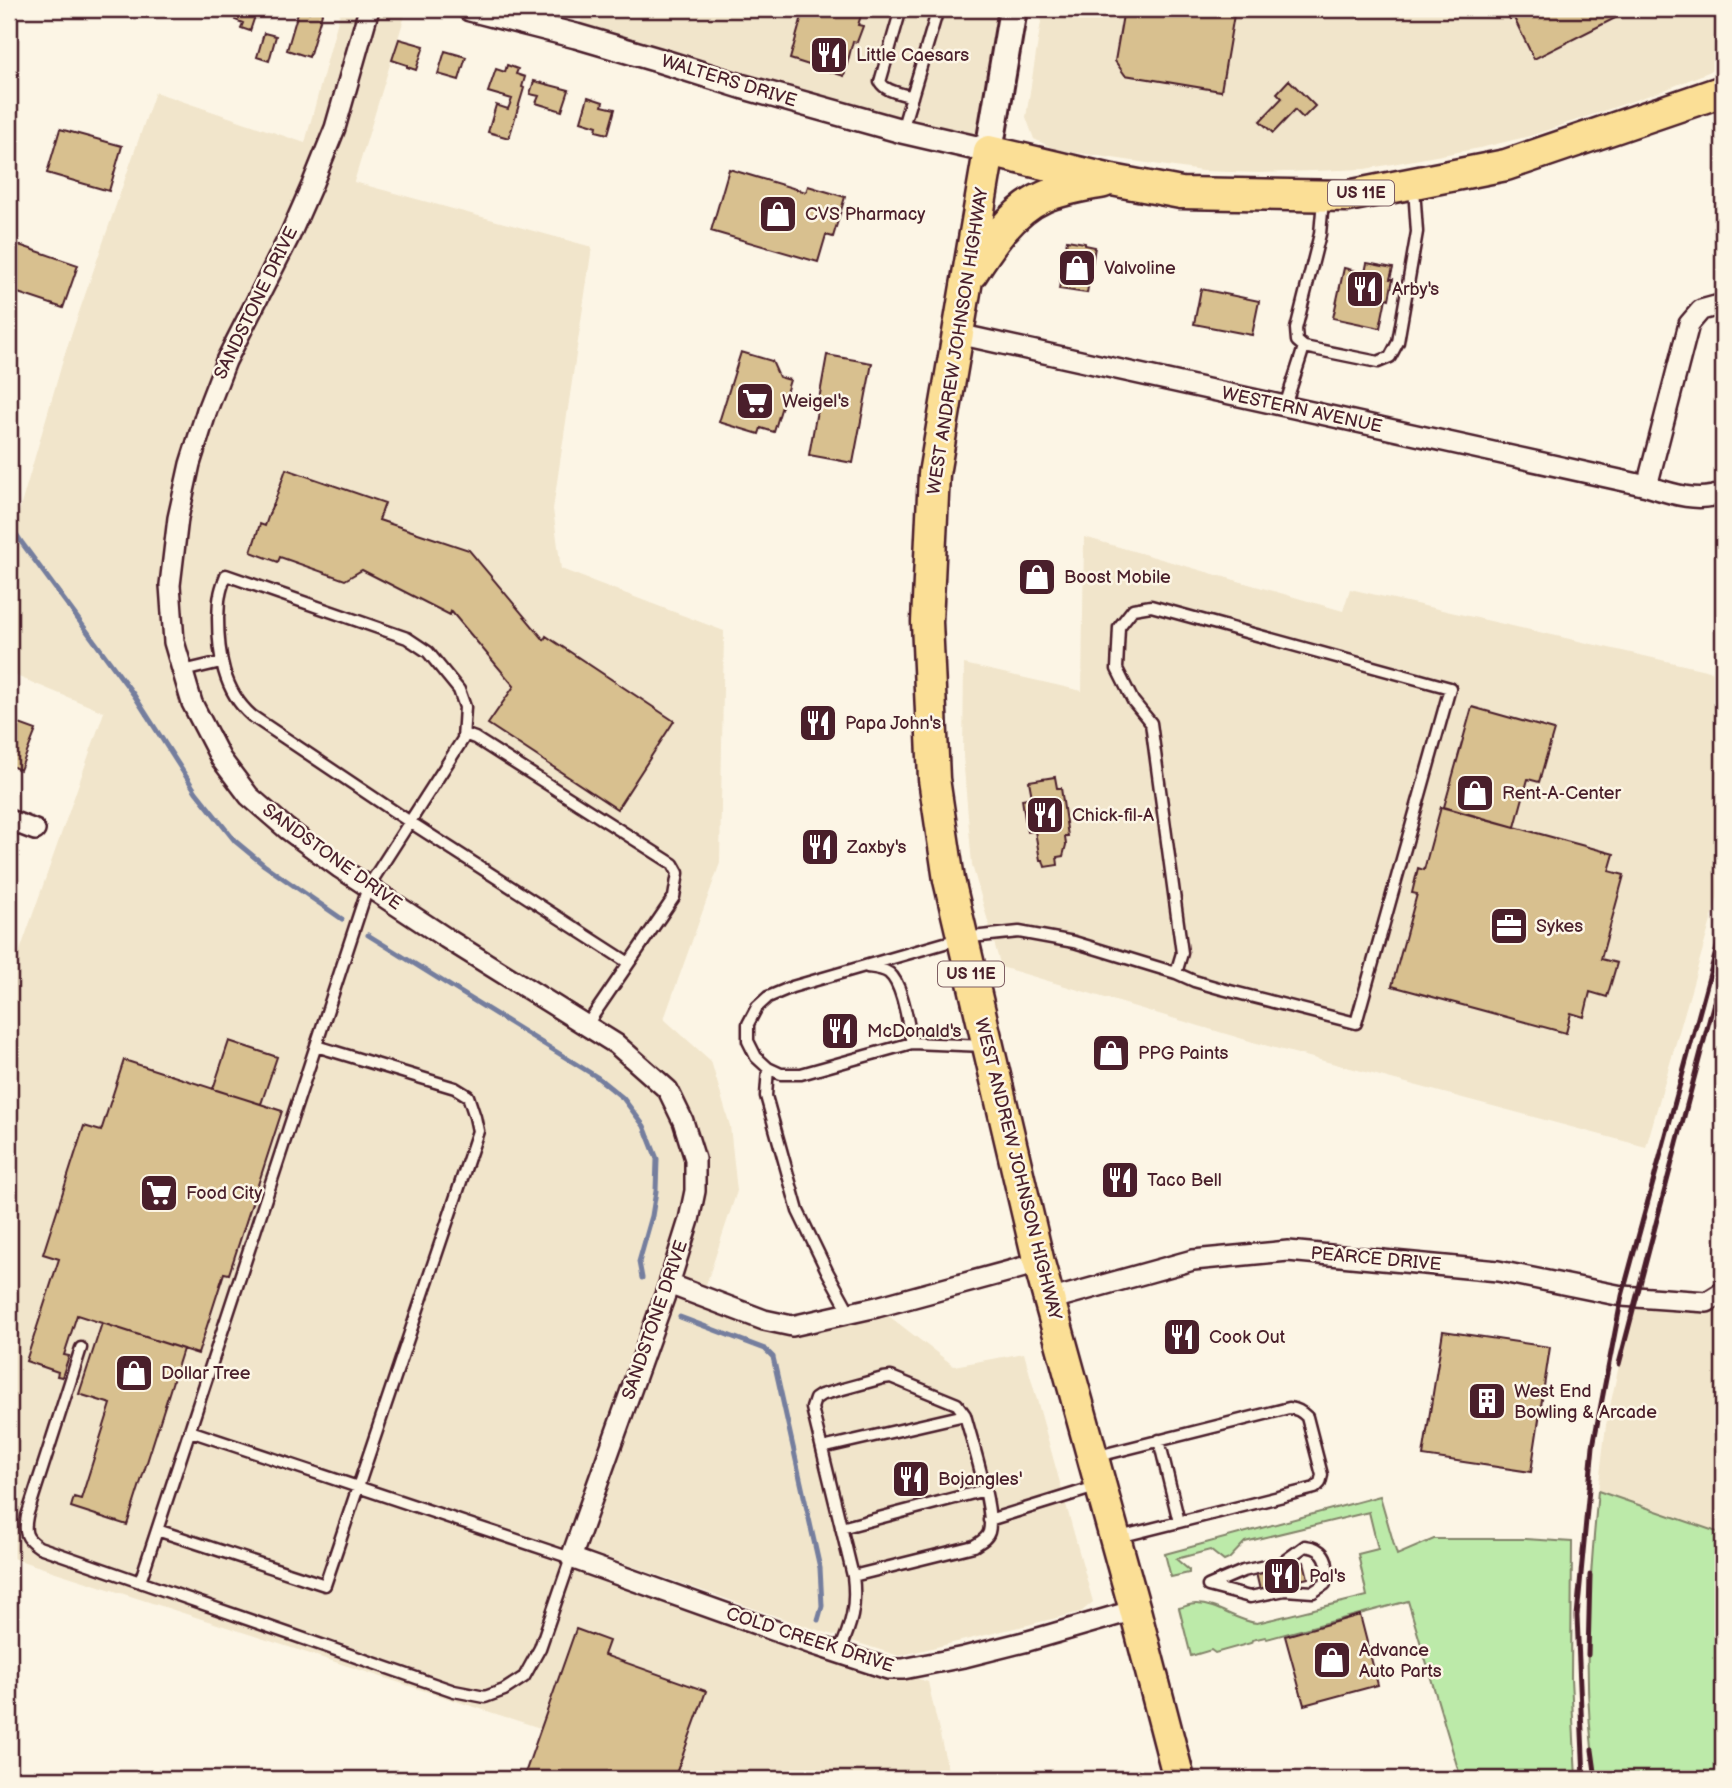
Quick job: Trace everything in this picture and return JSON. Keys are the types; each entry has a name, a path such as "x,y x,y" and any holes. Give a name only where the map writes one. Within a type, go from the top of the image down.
{"main road":[{"name":"WEST ANDREW JOHNSON HIGHWAY","path":"1013,9 934,474 927,622 934,779 948,880 1039,1263 1179,1779"},
{"name":"US 11E","path":"989,151 1181,193 1348,196 1506,165 1723,90"},
{"path":"967,282 1011,221 1028,206 1042,198 1112,180"}],"street":[{"name":"SANDSTONE DRIVE","path":"369,9 335,128 290,235 226,361 190,464 178,518 170,586 174,642 192,703 221,759 249,796 287,829 368,887 446,939 616,1044 668,1090 683,1121 695,1159 695,1191 689,1220 571,1558"},
{"name":"WALTERS DRIVE","path":"470,9 576,36 902,131 989,151"},
{"path":"1647,486 1689,324 1701,310 1723,304"},
{"name":"WESTERN AVENUE","path":"958,334 1647,486 1681,496 1712,498 1723,493"},
{"path":"9,820 35,830"},
{"name":"PEARCE DRIVE","path":"1049,1300 1193,1260 1289,1251 1498,1271 1622,1296 1715,1297"},
{"path":"669,1283 764,1320 792,1326 877,1307 1039,1263"},
{"name":"COLD CREEK DRIVE","path":"571,1558 839,1653 903,1670 1028,1641 1135,1610"}],"lane":[{"path":"901,9 880,82 886,89 912,97"},
{"path":"902,131 938,9"},
{"path":"1323,196 1320,234 1296,329 1297,341 1304,347 1378,362 1390,357 1398,342 1417,232 1413,183"},
{"path":"1285,407 1304,347"},
{"path":"140,1582 368,887 410,822 463,740 464,734 465,707 459,690 422,647 407,638 226,575 219,597 219,648 227,680 243,708 410,822 629,963"},
{"path":"988,1046 912,1043 801,1074 781,1074 768,1068 756,1057 748,1041 748,1024 757,1007 768,997 792,987 962,938 1019,932 1074,942 1203,984 1356,1023 1450,688 1151,606 1133,609 1119,627 1117,669 1133,701 1151,723 1182,953 1175,973"},
{"path":"183,671 221,662"},
{"path":"464,734 475,738 673,864 678,873 674,897 586,1026"},
{"path":"863,966 878,968 891,975 899,989 912,1043"},
{"path":"157,1530 325,1585 478,1131 468,1096 455,1088 316,1046"},
{"path":"768,1068 766,1096 798,1210 850,1313"},
{"path":"80,1348 27,1516 25,1529 30,1541 39,1547 454,1691 485,1697 504,1690 524,1677 540,1648 571,1558 190,1431"},
{"path":"839,1653 850,1626 855,1595 853,1576 812,1408 815,1399 821,1395 891,1377 957,1404 965,1415 985,1490 990,1530 986,1538 974,1546 853,1576"},
{"path":"1092,1457 1289,1408 1303,1412 1307,1417 1322,1475 1315,1488 1115,1538"},
{"path":"821,1448 965,1415"},
{"path":"1158,1440 1179,1522"},
{"path":"989,1520 1100,1486"},
{"path":"841,1528 985,1490"},
{"path":"1306,1546 1318,1550 1326,1559 1328,1571 1325,1584 1313,1592 1285,1590 1250,1597 1208,1586 1243,1571 1283,1562 1306,1546"}],"shaded area":[{"path":"341,9 407,9 354,182 592,247 553,509 561,569 724,631 720,863 664,1019 711,1061 730,1126 737,1191 702,1297 764,1320 877,1307 954,1366 1024,1353 1093,1602 1081,1612 899,1656 599,1555 595,1567 928,1682 950,1779 523,1779 540,1728 9,1557 9,982 104,712 9,673 9,546 66,350 155,92 305,143"},
{"path":"585,9 1011,9 989,151 576,36"},
{"path":"1043,9 1723,9 1723,66 1662,91 1530,136 1480,148 1365,169 1259,173 1202,171 1057,150 1034,139 1026,117"},
{"path":"1084,537 1343,611 1350,589 1723,674 1723,879 1646,1147 1253,1042 1001,967 972,865 963,756 964,664 1082,691"},
{"path":"1723,1292 1723,1534 1598,1491 1606,1425 1636,1296"}],"green space":[{"path":"1598,1491 1723,1534 1723,1779 1596,1779 1589,1707 1588,1635"},
{"path":"1380,1496 1397,1555 1434,1539 1572,1542 1571,1678 1576,1779 1461,1779 1408,1601 1267,1639 1265,1637 1252,1640 1251,1643 1215,1653 1211,1650 1191,1656 1179,1608 1194,1604 1204,1605 1257,1623 1367,1596 1358,1554 1378,1549 1369,1512 1245,1542 1224,1561 1210,1550 1176,1559 1189,1573 1171,1577 1165,1554"}],"building":[{"path":"228,9 264,9 263,12 257,10 250,31 241,28 243,23 235,20 236,16 227,14"},
{"path":"299,9 309,12 310,9 323,10 309,57 287,50"},
{"path":"804,9 863,9 858,25 863,26 857,42 853,41 844,76 790,59"},
{"path":"1124,9 1235,9 1221,91 1125,75 1115,61"},
{"path":"1505,9 1633,9 1534,59 1514,18 1510,19"},
{"path":"264,33 276,36 269,61 257,57"},
{"path":"399,39 424,46 416,70 392,60"},
{"path":"445,51 466,57 459,80 438,74"},
{"path":"507,65 518,69 516,74 525,77 509,138 488,132 496,105 508,109 512,99 488,92 496,69 505,72"},
{"path":"1289,80 1315,106 1303,118 1295,110 1273,133 1260,121 1282,98 1277,93"},
{"path":"534,81 569,90 562,111 536,103 539,96 530,94"},
{"path":"588,97 603,102 602,106 615,109 608,134 596,131 597,126 581,121"},
{"path":"60,129 122,146 109,191 47,173"},
{"name":"CVS Pharmacy","path":"729,169 806,192 808,186 845,197 833,237 826,235 818,262 711,231"},
{"name":"Valvoline","path":"1067,240 1095,247 1087,293 1059,289"},
{"path":"16,244 78,265 63,308 9,290 9,267"},
{"name":"Arby's","path":"1367,263 1393,268 1389,299 1386,298 1380,328 1333,318 1344,268 1365,273"},
{"path":"1201,289 1259,301 1252,335 1194,324"},
{"name":"Weigel's","path":"741,352 772,361 779,377 790,380 774,432 761,428 759,434 719,422"},
{"name":"Weigel's","path":"827,355 872,363 853,463 809,455"},
{"path":"286,469 385,503 379,520 469,550 544,640 546,636 674,721 617,809 488,724 514,686 451,611 450,615 362,570 345,580 280,557 278,562 251,552 260,524 265,526"},
{"path":"1472,707 1554,730 1539,782 1528,779 1515,827 1444,807"},
{"path":"11,721 36,730 20,770 9,765"},
{"name":"Chick-fil-A","path":"1055,777 1057,788 1061,788 1068,836 1065,836 1063,856 1057,857 1058,865 1045,867 1043,860 1040,860 1035,831 1027,832 1022,799 1032,797 1029,781"},
{"name":"Sykes","path":"1441,807 1614,854 1609,871 1624,875 1601,959 1617,963 1607,997 1590,992 1584,1017 1571,1013 1566,1033 1392,986 1417,894 1412,893 1418,868 1424,870"},
{"path":"229,1041 277,1057 261,1104 213,1089"},
{"name":"Food City","path":"124,1060 282,1111 229,1274 224,1273 198,1354 77,1315 64,1355 69,1356 62,1377 57,1376 58,1372 26,1361 59,1259 43,1254 84,1126 101,1131"},
{"path":"102,1323 183,1349 127,1525 71,1507 74,1497 81,1499 111,1404 79,1394"},
{"name":"West End Bowling & Arcade","path":"1443,1331 1550,1347 1531,1472 1423,1456"},
{"name":"Pal's","path":"1304,1562 1308,1578 1260,1590 1256,1573"},
{"name":"Advance Auto Parts","path":"1360,1615 1378,1685 1304,1705 1285,1636"},
{"path":"576,1629 609,1641 604,1655 706,1691 674,1779 523,1779"}],"waterway":[{"path":"9,523 134,695 196,792 235,841 264,865 342,919"},
{"path":"368,935 597,1077 623,1098 644,1126 657,1159 652,1216 639,1262 642,1278"},
{"path":"680,1317 765,1349 773,1357 820,1568 822,1606 818,1620"}],"railway":[{"path":"1584,1779 1577,1616 1593,1446 1622,1296 1723,926"},
{"path":"1619,1364 1723,968"},
{"path":"1588,1655 1590,1575"},
{"path":"1592,1750 1596,1779"}],"place":[{"name":"Little Caesars","path":"829,55"},
{"name":"CVS Pharmacy","path":"778,214"},
{"name":"Valvoline","path":"1077,268"},
{"name":"Arby's","path":"1365,289"},
{"name":"Weigel's","path":"755,401"},
{"name":"Boost Mobile","path":"1037,577"},
{"name":"Papa John's","path":"818,723"},
{"name":"Rent-A-Center","path":"1475,793"},
{"name":"Chick-fil-A","path":"1045,815"},
{"name":"Zaxby's","path":"820,847"},
{"name":"Sykes","path":"1509,926"},
{"name":"McDonald's","path":"840,1031"},
{"name":"PPG Paints","path":"1111,1053"},
{"name":"Taco Bell","path":"1120,1180"},
{"name":"Food City","path":"159,1193"},
{"name":"Cook Out","path":"1182,1337"},
{"name":"Dollar Tree","path":"134,1373"},
{"name":"West End Bowling & Arcade","path":"1487,1401"},
{"name":"Bojangles'","path":"911,1479"},
{"name":"Pal's","path":"1282,1576"},
{"name":"Advance Auto Parts","path":"1332,1660"}]}
